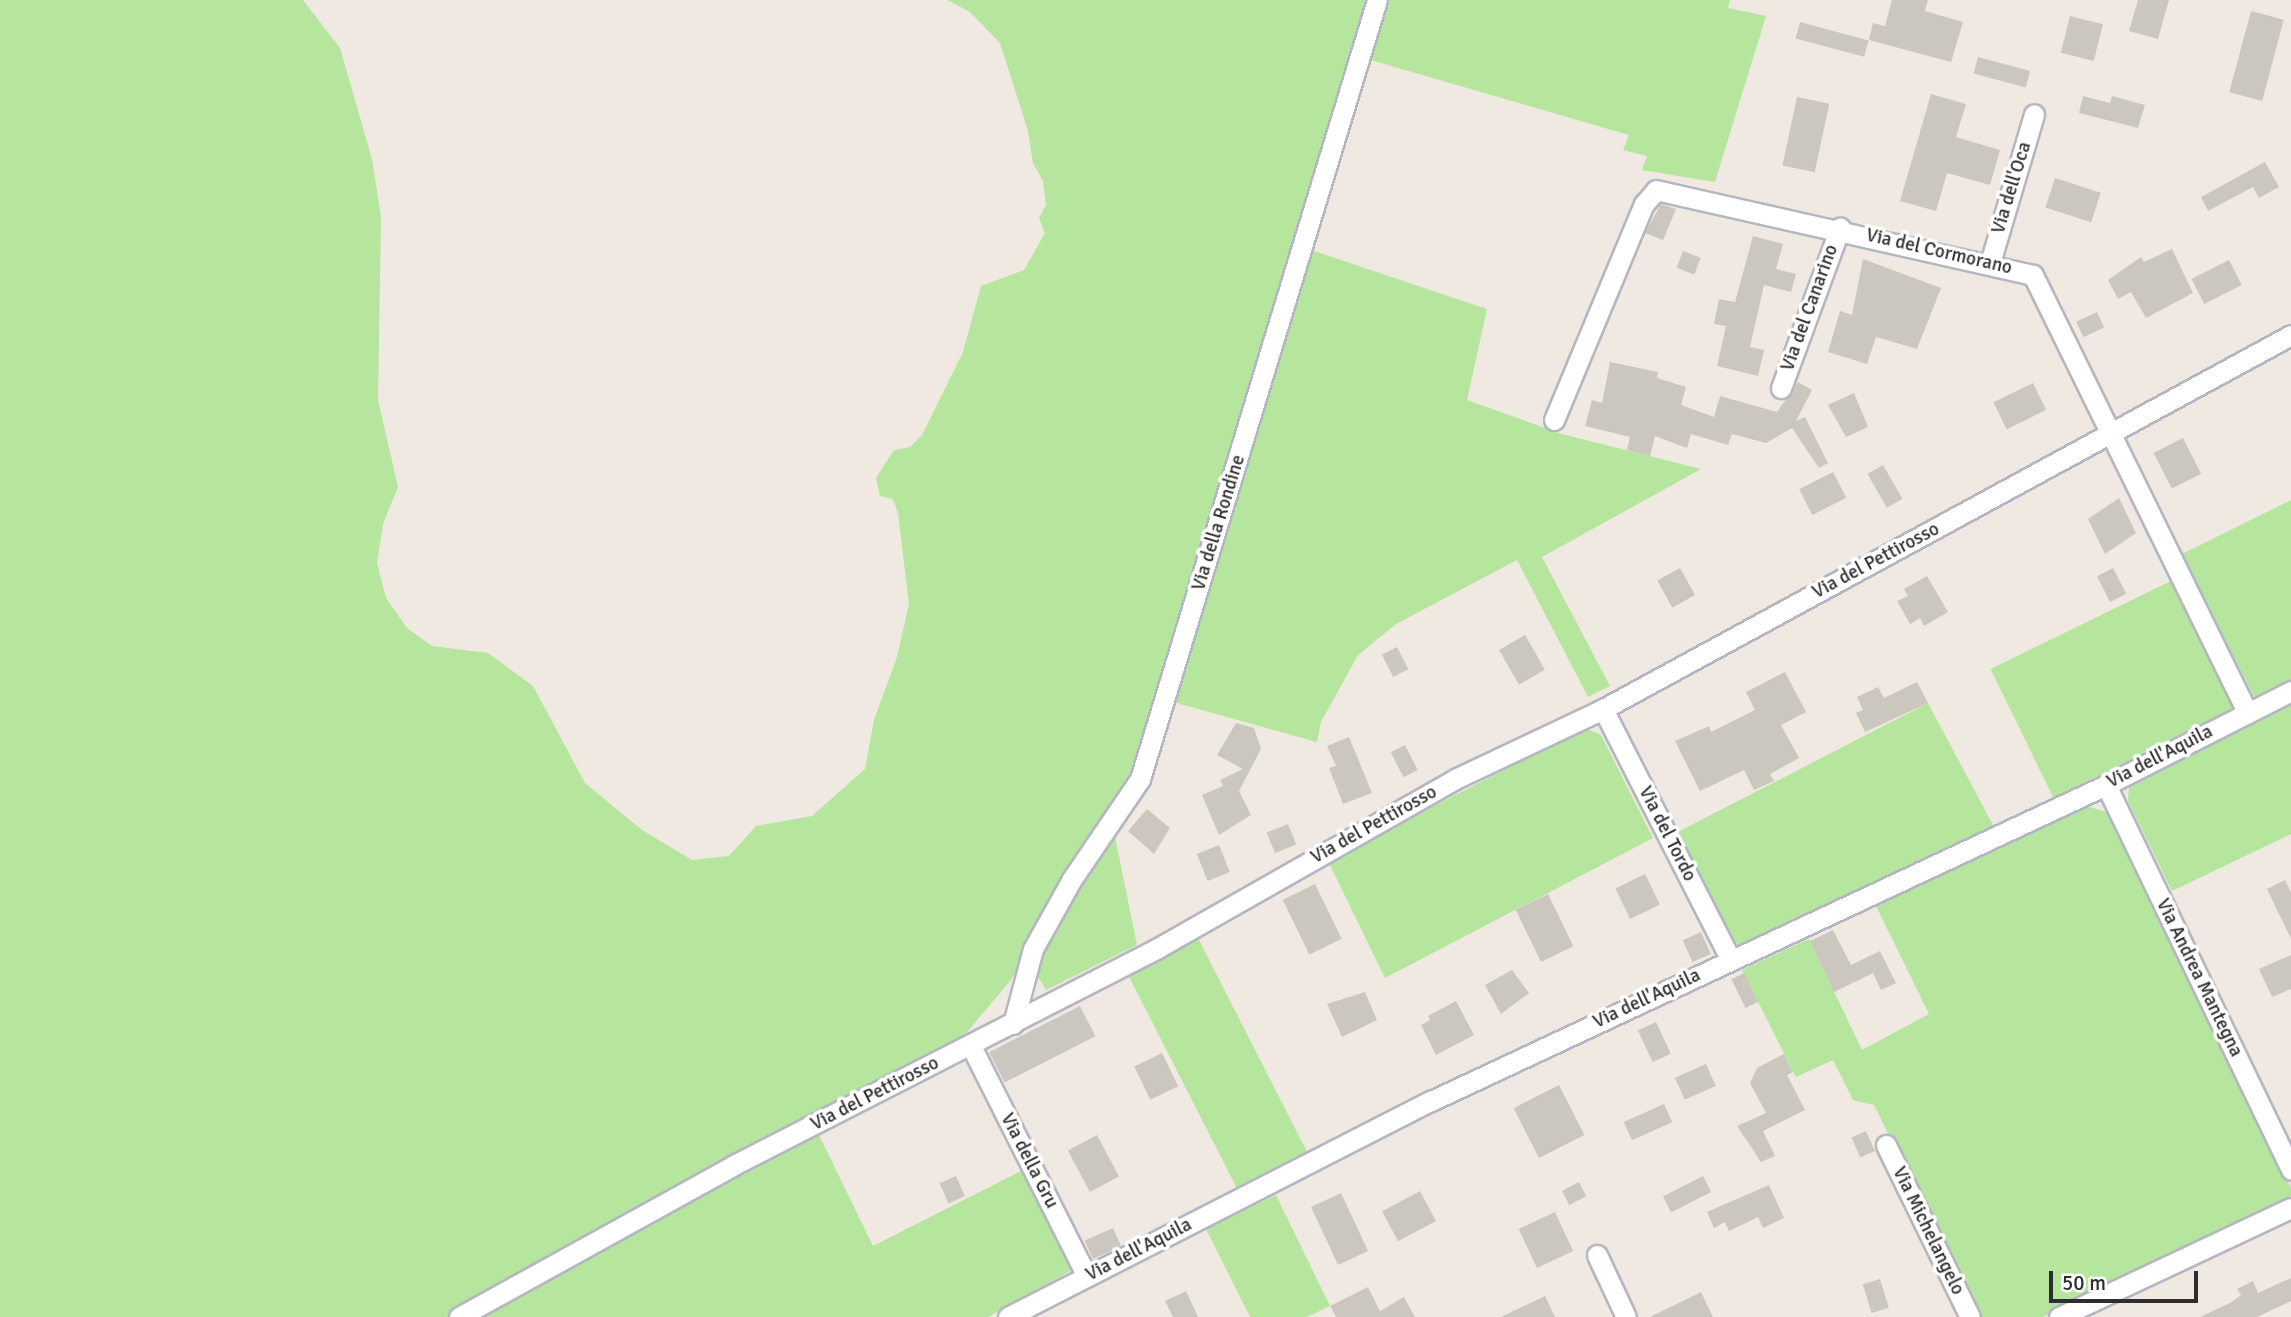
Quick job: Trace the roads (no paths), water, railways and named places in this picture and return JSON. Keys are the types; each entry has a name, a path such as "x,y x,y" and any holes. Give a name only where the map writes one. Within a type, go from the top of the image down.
{"street":[{"name":"Via della Rondine","path":"1013,1024 1033,948 1072,879 1140,779 1377,0"},
{"name":"Via dell'Oca","path":"1990,262 2034,114"},
{"name":"Via del Cormorano","path":"1553,420 1644,204 1656,191 1840,228 1990,262 2033,275 2113,432 2248,713"},
{"name":"Via del Canarino","path":"1781,388 1840,228"},
{"name":"Via del Pettirosso","path":"458,1317 734,1166 1013,1024 1455,779 1603,709 2291,335"},
{"name":"Via dell'Aquila","path":"1008,1317 1431,1101 2106,785 2291,691"},
{"name":"Via del Tordo","path":"1603,709 1731,960"},
{"name":"Via Andrea Mantegna","path":"2106,785 2291,1170"},
{"name":"Via della Gru","path":"971,1046 1087,1277"},
{"name":"Via Michelangelo","path":"1886,1145 1970,1317"},
{"path":"2059,1317 2291,1208"},
{"path":"1597,1255 1626,1317"}]}
